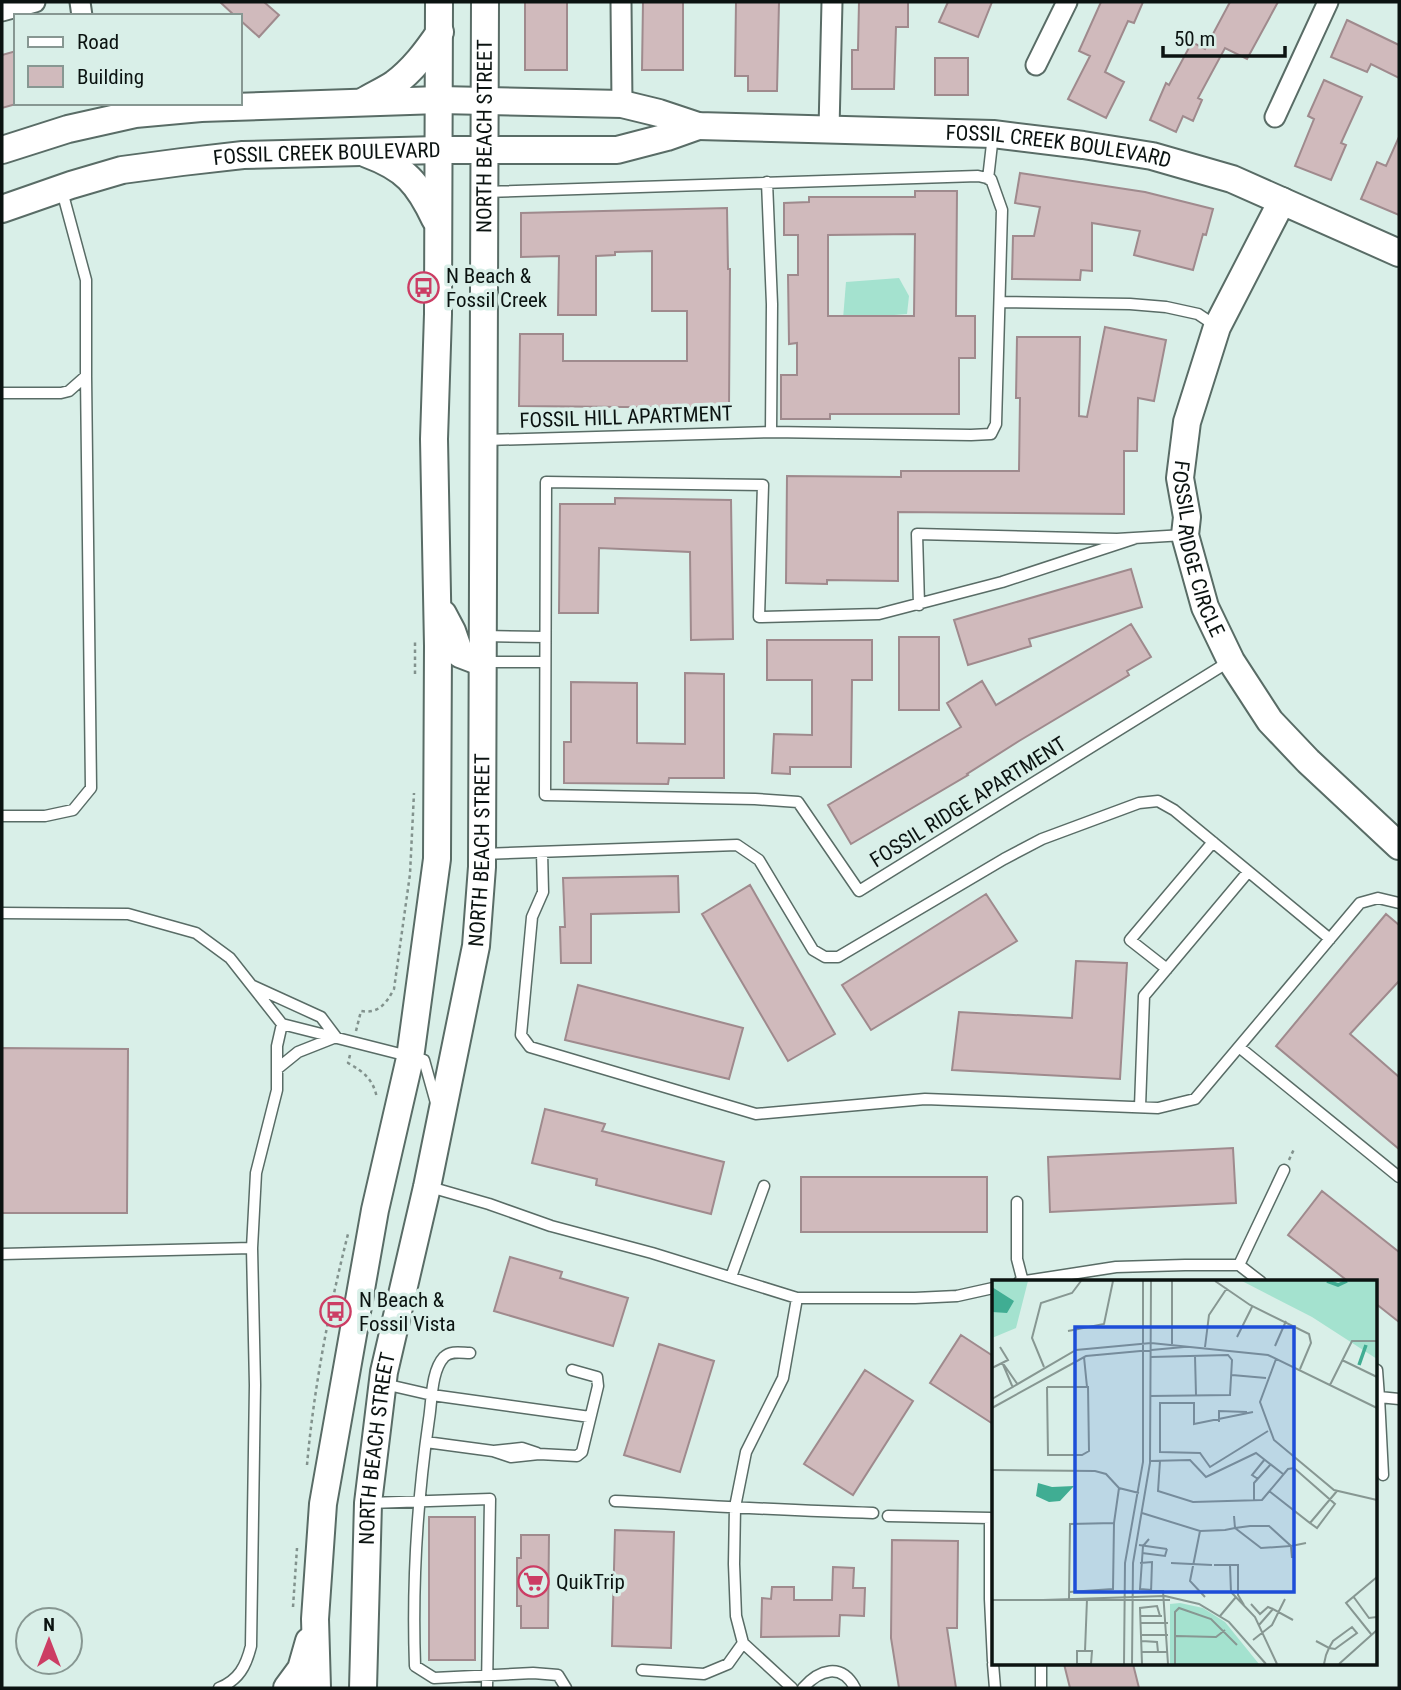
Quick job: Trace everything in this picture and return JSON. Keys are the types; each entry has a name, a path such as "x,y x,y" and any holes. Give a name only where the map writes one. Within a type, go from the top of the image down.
{"main road":[{"name":"NORTH BEACH STREET","path":"317,1688 315,1619 323,1504 375,1210 410,1058 437,859 434,439 438,314 439,2"},
{"name":"NORTH BEACH STREET","path":"363,1688 368,1503 383,1384 427,1187 476,946 482,854 485,2"},
{"path":"361,102 400,79 427,51 440,32"},
{"name":"FOSSIL CREEK BOULEVARD","path":"2,150 68,129 101,112 135,114 201,107 439,100 622,104 698,126 993,134 1152,156 1232,179 1399,253"},
{"name":"FOSSIL CREEK BOULEVARD","path":"2,209 122,170 182,162 243,155 438,150 617,150 698,126"},
{"path":"362,152 391,163 412,180 422,193 437,224"},
{"name":"FOSSIL RIDGE CIRCLE","path":"1282,201 1217,327 1187,422 1180,478 1187,517 1185,535 1205,607 1231,661 1270,721 1308,761 1399,846"},
{"path":"437,603 452,631 460,654 482,649"},
{"path":"345,1377 383,1384"},
{"path":"287,1688 301,1669 315,1619"}],"street":[{"path":"2,11 35,2"},
{"path":"621,2 622,104"},
{"path":"829,129 832,2"},
{"path":"1036,65 1067,2"},
{"path":"1275,117 1328,2"}],"lane":[{"path":"483,192 952,176 988,178 993,134"},
{"name":"FOSSIL HILL APARTMENT","path":"482,440 771,432 990,434 996,425 1002,210 988,178"},
{"path":"767,182 772,304 771,432"},
{"path":"2,816 45,816 73,810 91,788 86,280 61,188"},
{"path":"1000,302 1166,307 1198,314 1217,327"},
{"path":"2,393 61,393 69,391 86,376"},
{"name":"FOSSIL RIDGE APARTMENT","path":"1136,538 1002,582 878,614 759,617 763,485 546,482 545,795 798,802 859,891 1231,661"},
{"name":"FOSSIL RIDGE APARTMENT","path":"919,605 917,534 1136,538 1185,535"},
{"path":"482,649 545,637"},
{"path":"482,649 545,662"},
{"path":"482,854 737,845 760,860 813,950 825,957 838,957 1042,839 1139,803 1158,801 1174,810 1330,939"},
{"path":"1167,969 1130,940 1213,842"},
{"path":"542,852 543,892 532,917 521,1035 530,1047 756,1114 925,1099 1158,1108 1195,1099 1360,903 1378,898 1399,903"},
{"path":"1140,1107 1144,996 1248,872"},
{"path":"2,914 128,914 196,933 230,958 282,1024 424,1060 441,1121"},
{"path":"251,985 321,1017 336,1037"},
{"path":"219,1688 229,1684 246,1667 251,1646 255,1385 252,1248 256,1173 276,1090 277,1046 282,1024"},
{"path":"276,1069 298,1052 336,1037"},
{"path":"1239,1047 1399,1177"},
{"path":"1239,1265 1284,1170"},
{"path":"731,1277 764,1186"},
{"path":"427,1187 797,1298 888,1299 957,1296 992,1288"},
{"path":"1017,1202 1017,1259 1021,1280"},
{"path":"2,1254 252,1248"},
{"path":"1034,1280 1116,1267 1239,1265 1258,1280"},
{"path":"792,1688 743,1643 736,1616 735,1507 746,1452 783,1378 797,1298"},
{"path":"470,1353 452,1352 444,1357 437,1371 432,1395 417,1502 415,1667 433,1678 533,1673 558,1675 566,1688"},
{"path":"1376,1369 1383,1475"},
{"path":"425,1441 493,1451 522,1448 539,1454 577,1456 582,1452 598,1386 597,1377 572,1370"},
{"path":"383,1384 432,1395 590,1416"},
{"path":"1377,1398 1399,1399"},
{"path":"368,1503 490,1499 487,1688"},
{"path":"615,1502 873,1513"},
{"path":"888,1516 992,1518 992,1641"},
{"path":"642,1670 704,1674 728,1664 743,1643"},
{"path":"993,1666 995,1688"},
{"path":"1041,1666 1041,1688"},
{"path":"803,1688 822,1672 835,1671 846,1676 855,1688"}],"path":[{"path":"415,628 415,681"},
{"path":"361,1011 370,1012 380,1008 388,1001 394,989 410,874 415,784"}],"green space":[{"path":"899,278 909,296 907,314 843,319 846,282"}],"building":[{"path":"220,2 264,2 279,15 259,37 242,22 242,14 233,14"},
{"path":"525,2 567,2 567,70 525,70"},
{"path":"643,2 683,2 683,70 642,70"},
{"path":"736,2 779,2 777,91 748,91 748,76 735,76"},
{"path":"859,2 908,2 908,27 896,27 894,89 852,89 852,50 858,50"},
{"path":"948,2 992,2 978,37 939,22"},
{"path":"1101,2 1143,2 1134,23 1128,21 1105,72 1124,82 1106,118 1068,99 1090,56 1079,51"},
{"path":"1230,2 1278,2 1247,59 1225,48 1198,98 1202,100 1193,121 1183,116 1176,132 1150,120 1166,83 1169,85 1192,42 1205,49"},
{"path":"1347,20 1399,45 1399,78 1371,64 1367,72 1331,57"},
{"path":"14,52 14,105 2,108 2,55"},
{"path":"935,58 968,58 968,95 935,95"},
{"path":"1324,80 1362,97 1341,143 1346,145 1331,180 1295,166 1314,119 1308,116"},
{"path":"1399,137 1399,215 1361,199 1377,162 1386,166"},
{"path":"1020,173 1145,192 1213,209 1193,270 1134,255 1140,231 1092,223 1092,271 1081,270 1080,280 1012,279 1013,236 1034,236 1040,207 1015,203"},
{"path":"915,191 957,191 956,316 975,316 975,358 959,358 959,414 830,414 830,419 781,419 781,375 797,375 797,343 789,344 788,275 798,275 798,235 784,235 784,203 809,202 809,197 915,197","holes":["915,234 914,316 828,316 828,235"]},
{"path":"727,208 730,269 729,408 519,406 520,334 563,334 563,361 687,361 687,311 652,311 652,251 615,252 615,255 596,256 596,315 558,315 559,256 521,257 521,213"},
{"path":"1105,327 1166,340 1154,401 1138,398 1137,451 1124,451 1124,514 898,512 898,581 827,580 827,584 786,583 787,476 901,477 901,471 1019,471 1017,337 1080,337 1079,416 1087,417"},
{"path":"615,498 731,500 733,639 691,640 690,552 599,548 598,613 559,613 560,504 615,504"},
{"path":"1131,569 1142,607 1029,639 1031,646 968,665 954,620"},
{"path":"1131,624 1151,657 1127,671 1129,675 851,844 828,805 961,727 947,703 982,681 996,705"},
{"path":"899,637 939,637 939,710 899,710"},
{"path":"767,640 872,640 872,680 852,680 851,767 790,767 790,774 772,773 774,734 812,735 812,680 767,680"},
{"path":"685,673 724,674 724,778 669,778 668,784 564,783 564,742 571,742 571,682 637,683 637,743 685,744"},
{"path":"678,876 679,912 591,914 591,963 561,963 560,927 565,927 563,878"},
{"path":"750,885 835,1034 788,1061 702,914"},
{"path":"986,894 1017,941 871,1030 842,985"},
{"path":"1386,914 1399,925 1399,981 1350,1034 1399,1077 1399,1149 1276,1046"},
{"path":"1076,961 1127,963 1120,1079 952,1070 959,1012 1072,1018"},
{"path":"578,985 743,1028 729,1079 565,1040"},
{"path":"2,1048 128,1049 127,1213 2,1213"},
{"path":"545,1109 605,1124 602,1131 724,1162 711,1214 596,1185 597,1179 532,1163"},
{"path":"1233,1148 1236,1203 1050,1212 1048,1157"},
{"path":"801,1177 987,1177 987,1232 801,1232"},
{"path":"1322,1191 1399,1252 1399,1322 1376,1304 1376,1280 1346,1280 1288,1235"},
{"path":"510,1257 562,1272 560,1278 628,1298 613,1346 494,1311"},
{"path":"961,1335 992,1355 992,1423 930,1383"},
{"path":"659,1344 714,1361 680,1472 624,1455"},
{"path":"865,1370 913,1401 853,1495 804,1464"},
{"path":"429,1517 475,1517 475,1660 429,1660"},
{"path":"615,1530 674,1532 671,1648 612,1646"},
{"name":"QuikTrip","path":"521,1535 549,1535 548,1628 521,1628 521,1606 517,1606 517,1558 521,1558"},
{"path":"892,1540 958,1541 957,1628 947,1628 956,1688 899,1688 891,1638"},
{"path":"833,1567 854,1568 853,1588 865,1588 864,1616 840,1615 839,1636 761,1637 762,1598 771,1599 772,1587 794,1587 794,1600 832,1600"},
{"path":"1064,1666 1134,1666 1139,1688 1070,1688"}],"place":[{"name":"N Beach & Fossil Creek","path":"423,288"},
{"name":"N Beach & Fossil Vista","path":"336,1312"},
{"name":"QuikTrip","path":"533,1582"}]}
